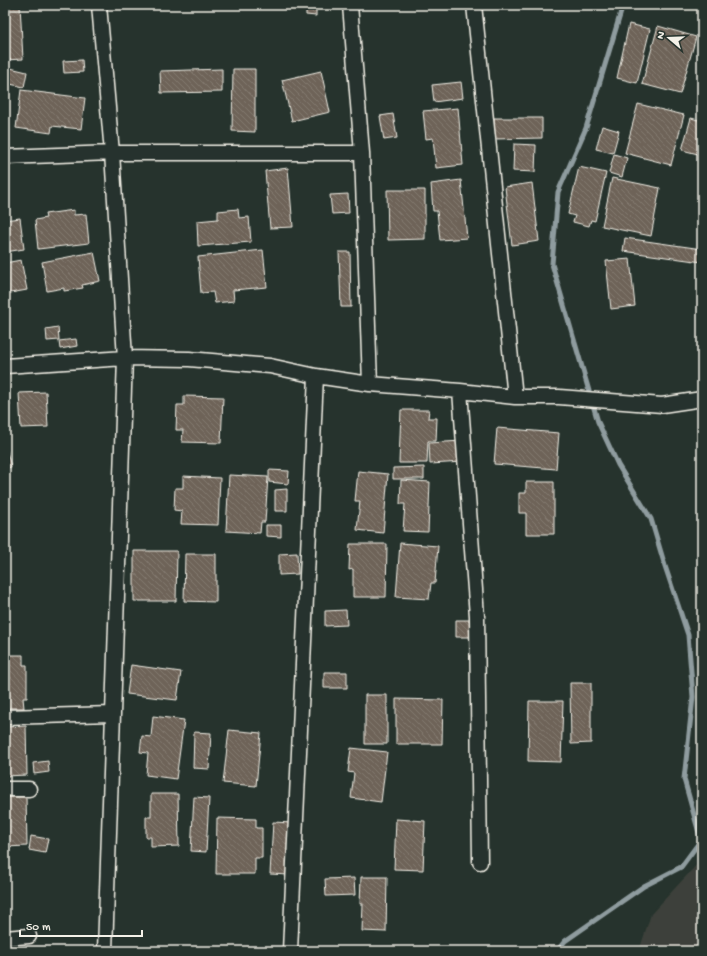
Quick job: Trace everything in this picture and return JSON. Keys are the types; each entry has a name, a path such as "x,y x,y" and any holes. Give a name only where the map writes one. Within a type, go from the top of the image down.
{"street":[{"path":"99,5 112,153 124,358 105,951"},
{"path":"350,5 362,153 370,384"},
{"path":"474,5 515,397"},
{"path":"5,157 112,153 362,153"},
{"path":"5,366 124,358 189,359 270,366 316,376 370,384 515,397 559,397 662,405 702,399"},
{"path":"290,951 316,376"},
{"path":"460,391 477,616 480,862"},
{"path":"5,717 112,714"},
{"path":"5,789 29,789"},
{"path":"5,938 30,936"}],"shaded area":[{"path":"702,859 702,951 639,951 651,914"}],"building":[{"path":"5,5 20,5 23,59 5,60"},
{"path":"306,5 316,5 316,16 306,15"},
{"path":"629,24 650,29 637,83 617,78"},
{"path":"658,26 696,37 680,94 642,84"},
{"path":"82,60 83,72 64,73 63,61"},
{"path":"6,67 27,72 24,87 5,83"},
{"path":"222,69 222,92 161,93 160,71"},
{"path":"233,69 255,69 255,132 232,131"},
{"path":"321,71 330,112 292,121 282,80"},
{"path":"461,82 463,98 434,102 432,85"},
{"path":"21,90 85,98 81,129 52,126 51,133 16,128"},
{"path":"638,104 684,115 671,165 625,153"},
{"path":"458,108 463,165 436,168 433,138 426,139 423,111"},
{"path":"393,114 397,138 384,140 380,116"},
{"path":"494,118 542,118 542,138 494,139"},
{"path":"691,118 702,121 702,155 682,150"},
{"path":"602,126 619,131 613,153 596,149"},
{"path":"514,144 536,145 535,172 513,171"},
{"path":"614,154 627,158 622,177 609,173"},
{"path":"579,167 606,173 595,221 591,220 589,226 573,222 575,216 568,214"},
{"path":"288,168 293,227 270,228 265,171"},
{"path":"612,178 660,188 651,236 602,226"},
{"path":"461,180 467,238 440,240 437,211 433,211 431,184"},
{"path":"532,183 539,241 512,245 505,187"},
{"path":"387,190 425,190 425,239 388,240"},
{"path":"348,194 349,213 332,214 330,195"},
{"path":"238,209 239,218 249,217 251,242 198,246 197,221 218,219 218,211"},
{"path":"74,210 74,215 86,214 89,243 38,249 35,220 46,218 45,214"},
{"path":"20,218 24,249 5,252 5,220"},
{"path":"625,238 702,249 702,262 623,251"},
{"path":"263,250 267,287 233,290 234,301 215,303 213,292 201,293 198,257"},
{"path":"94,252 100,281 82,285 83,288 64,291 64,288 47,291 42,262"},
{"path":"339,252 350,252 351,307 341,307"},
{"path":"630,259 635,306 611,309 606,261"},
{"path":"21,260 27,290 5,294 5,263"},
{"path":"58,327 59,340 47,341 46,329"},
{"path":"76,339 77,346 60,349 59,341"},
{"path":"5,387 8,387 10,406 5,407"},
{"path":"46,392 48,427 21,428 19,393"},
{"path":"184,396 223,397 221,443 182,442 183,430 176,430 177,405 184,405"},
{"path":"401,410 429,410 428,418 437,418 436,441 428,441 427,463 399,463"},
{"path":"497,428 559,433 556,469 494,464"},
{"path":"462,441 463,462 430,464 429,443"},
{"path":"5,444 11,467 5,469"},
{"path":"424,467 424,479 393,479 393,468"},
{"path":"269,470 289,471 288,484 269,482"},
{"path":"358,471 388,474 383,533 357,530 360,501 355,501"},
{"path":"229,475 268,477 265,522 261,522 260,533 226,531"},
{"path":"183,476 220,478 218,525 181,524 182,511 174,510 175,488 183,488"},
{"path":"401,480 430,482 428,532 403,531 405,504 400,504"},
{"path":"526,482 554,482 554,534 526,534 526,513 519,513 519,493 526,493"},
{"path":"287,489 287,511 275,511 275,490"},
{"path":"266,525 281,525 281,537 266,536"},
{"path":"400,543 438,546 435,583 431,583 429,599 396,597"},
{"path":"350,544 387,544 386,597 353,597 353,569 349,570"},
{"path":"134,551 177,551 176,601 134,601"},
{"path":"297,553 298,574 279,575 279,554"},
{"path":"185,554 216,554 216,602 184,601"},
{"path":"346,610 347,625 325,626 325,611"},
{"path":"456,620 470,620 471,637 456,637"},
{"path":"5,655 23,655 23,665 27,665 27,698 23,698 24,708 5,708"},
{"path":"131,665 181,672 177,700 127,694"},
{"path":"324,672 347,672 347,688 324,688"},
{"path":"570,683 591,683 591,743 571,744"},
{"path":"365,695 387,695 387,744 365,744"},
{"path":"396,699 443,700 442,744 396,744"},
{"path":"529,701 563,701 561,762 528,761"},
{"path":"153,716 184,720 176,779 146,775 148,753 140,752 142,736 151,737"},
{"path":"26,726 27,775 5,776 5,727"},
{"path":"229,730 261,733 256,786 223,783"},
{"path":"194,732 211,733 209,769 193,768"},
{"path":"351,748 387,752 381,802 351,798 354,773 348,772"},
{"path":"48,761 49,772 34,774 33,763"},
{"path":"151,794 178,794 179,846 151,847 151,837 146,837 146,817 151,817"},
{"path":"5,797 26,797 27,846 5,847"},
{"path":"194,797 209,798 206,852 191,851"},
{"path":"217,818 256,819 256,828 262,828 262,858 255,858 255,874 216,874"},
{"path":"396,819 425,821 423,870 394,869"},
{"path":"273,822 292,823 289,875 270,874"},
{"path":"31,836 48,839 45,853 29,850"},
{"path":"361,877 387,877 386,932 362,931 363,904 360,904"},
{"path":"354,878 355,895 326,896 325,879"},
{"path":"5,949 32,949 32,951 5,951"}],"waterway":[{"path":"557,951 565,941 644,886 681,867 701,840 684,779 693,697 688,635 651,519 618,465 598,422 552,264 558,192 586,128 623,5"}]}
